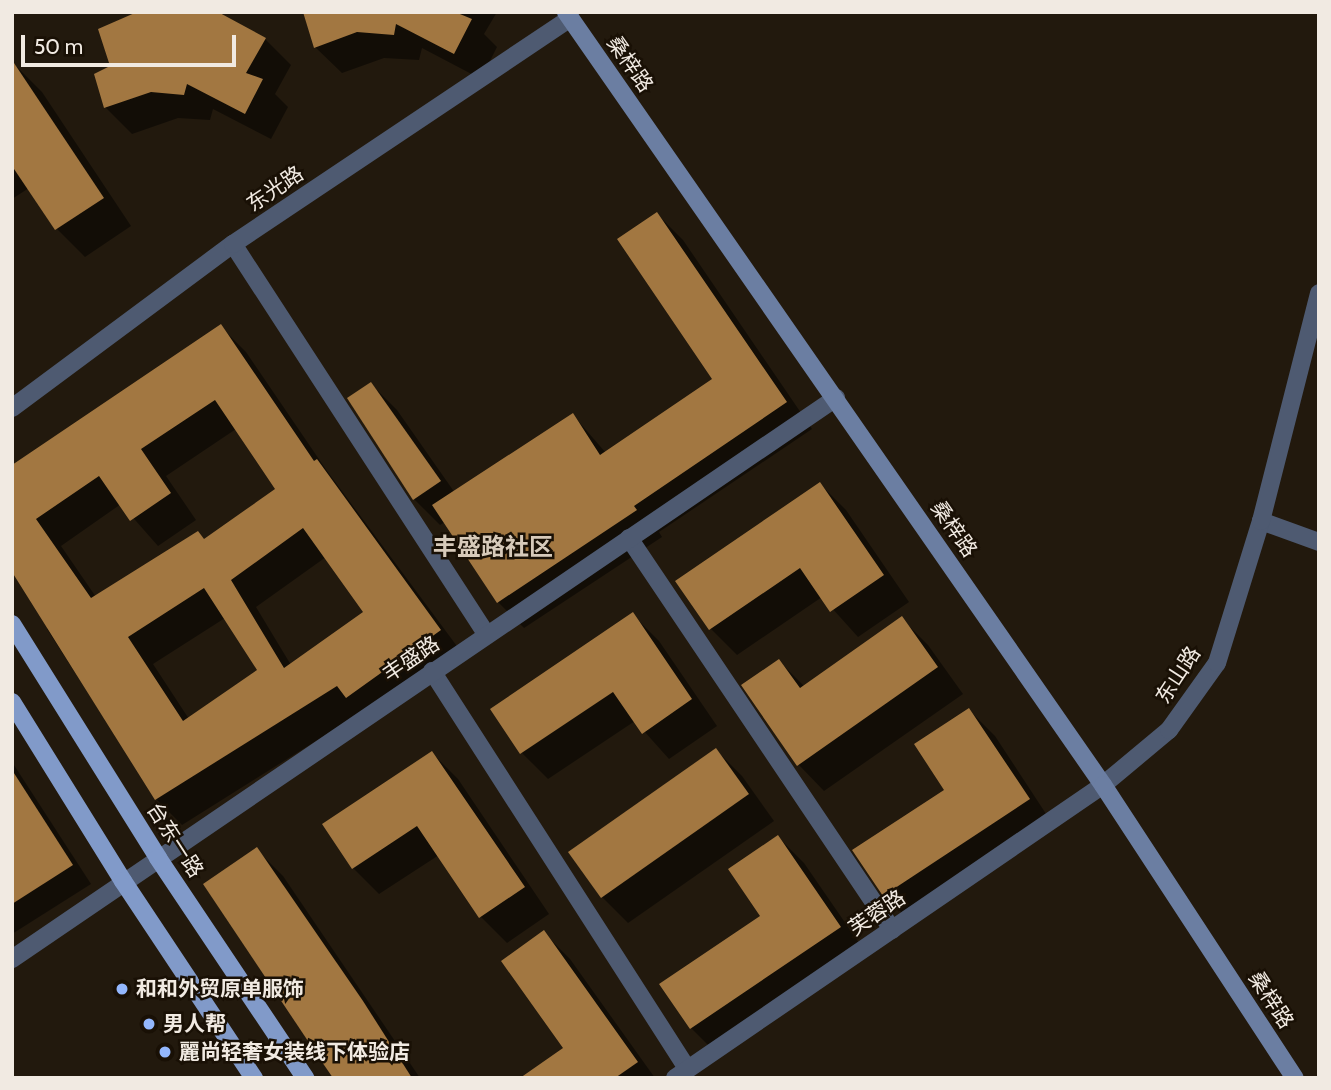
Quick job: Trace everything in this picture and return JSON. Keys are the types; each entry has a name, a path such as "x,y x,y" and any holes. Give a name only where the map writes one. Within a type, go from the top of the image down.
{"main road":[{"name":"桑梓路","path":"568,15 1104,786 1295,1078"},
{"name":"台东一路","path":"12,624 158,858 305,1078"},
{"path":"12,702 123,881 254,1078"}],"street":[{"name":"东光路","path":"12,408 233,244 568,15"},
{"path":"233,244 487,635"},
{"name":"东山路","path":"1104,786 1169,730 1216,663 1261,521 1319,292"},
{"name":"丰盛路","path":"12,959 835,398"},
{"path":"1261,521 1319,542"},
{"path":"629,538 892,930"},
{"path":"432,671 682,1074"},
{"name":"芙蓉路","path":"682,1074 1104,786"}],"building":[{"path":"137,12 218,12 266,38 246,73 263,79 245,114 187,84 184,95 151,92 104,108 94,74 110,66 98,29"},
{"path":"303,12 455,12 472,19 454,54 396,24 394,35 357,32 314,48"},
{"path":"12,60 104,198 55,230 12,166"},
{"path":"657,212 787,402 634,506 637,510 497,603 432,505 573,413 600,455 712,379 617,239"},
{"path":"221,324 314,461 317,459 441,630 346,698 337,686 155,800 12,572 12,465","holes":["215,400 275,489 204,539 198,531 91,598 36,519 99,476 130,521 171,493 141,449","303,528 363,612 284,668 231,580","204,588 257,670 183,721 128,637"]},
{"path":"371,382 441,481 413,500 347,398"},
{"path":"820,482 884,575 830,612 800,568 709,630 675,581"},
{"path":"633,612 692,699 642,734 613,692 520,754 490,709"},
{"path":"902,616 938,667 797,766 741,685 779,659 800,688"},
{"path":"969,708 1030,799 883,896 852,850 944,790 914,744"},
{"path":"716,748 749,794 601,898 568,852"},
{"path":"432,751 525,887 479,918 417,826 352,869 322,824"},
{"path":"12,770 73,865 12,904"},
{"path":"778,835 841,927 690,1029 659,984 760,916 728,869"},
{"path":"257,847 363,1001 412,1078 333,1078 322,1062 203,884"},
{"path":"544,930 638,1062 615,1078 520,1078 563,1048 501,961"}],"place":[{"name":"和和外贸原单服饰","path":"122,989"},
{"name":"男人帮","path":"149,1024"},
{"name":"麗尚轻奢女装线下体验店","path":"165,1052"}],"district":[{"name":"丰盛路社区","path":"493,547"}]}
